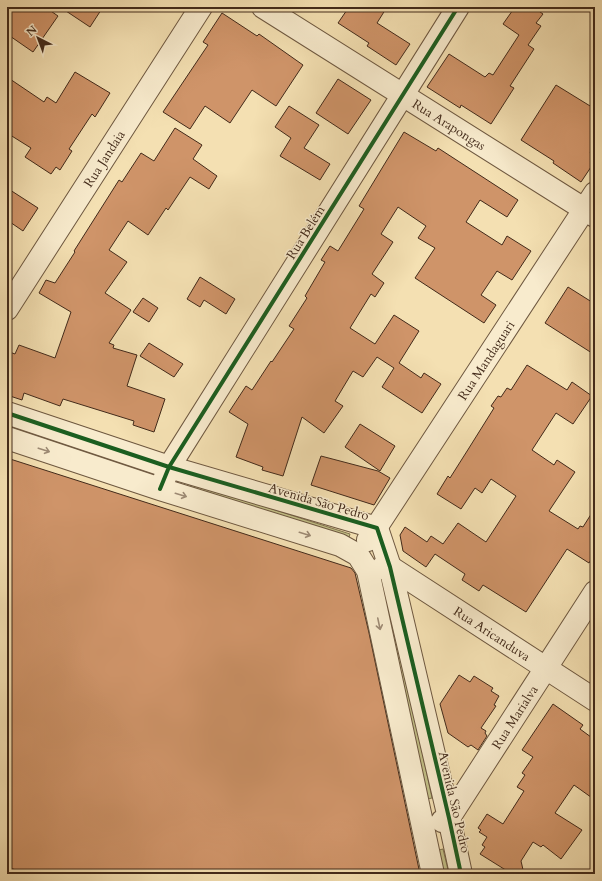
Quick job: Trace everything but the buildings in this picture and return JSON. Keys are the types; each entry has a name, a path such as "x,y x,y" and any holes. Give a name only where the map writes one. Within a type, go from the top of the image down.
{"street":[{"name":"Rua Jandaia","path":"7,309 202,7"},
{"name":"Rua Arapongas","path":"263,7 402,95 591,206"},
{"name":"Rua Belém","path":"160,489 169,467 458,7"},
{"name":"Rua Mandaguari","path":"363,563 376,528 591,206"},
{"name":"Avenida São Pedro","path":"7,413 169,467 376,528 390,567 461,874"},
{"path":"7,438 160,489 340,545 363,563 390,567"},
{"path":"363,563 375,603 433,874"},
{"name":"Rua Aricanduva","path":"390,567 595,700"},
{"name":"Rua Marialva","path":"449,818 595,592"},
{"path":"375,603 380,597 386,594 397,596"},
{"path":"423,827 449,818"}],"shaded area":[{"path":"7,424 140,468 137,477 7,435"},
{"path":"191,483 350,534 347,544 188,493"},
{"path":"391,607 432,798 419,801 379,610"},
{"path":"443,849 449,874 444,874 439,850"}],"cycle path":[{"path":"160,489 169,467 458,7"},
{"path":"7,413 169,467 377,528 390,567 461,874"}]}
